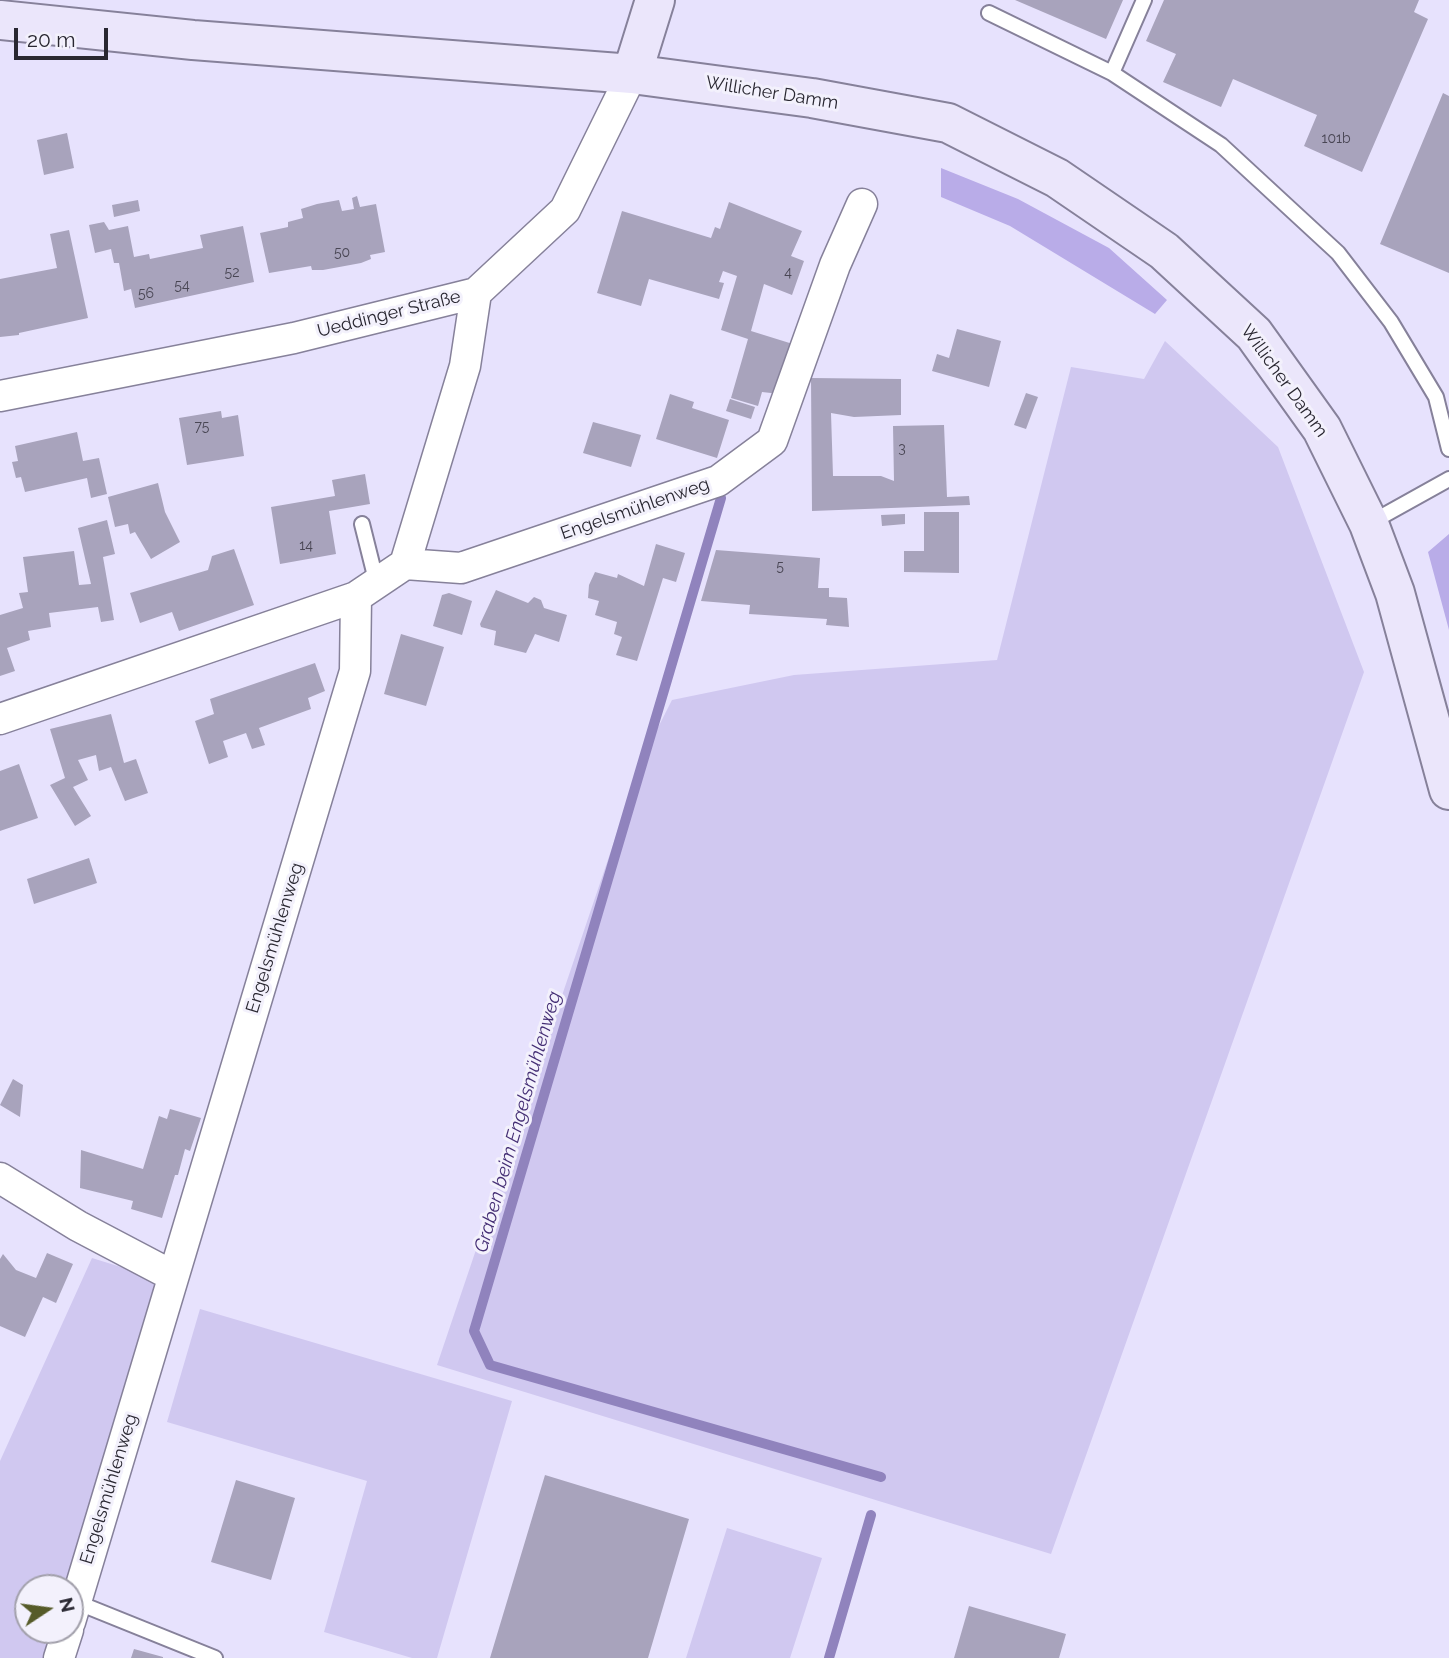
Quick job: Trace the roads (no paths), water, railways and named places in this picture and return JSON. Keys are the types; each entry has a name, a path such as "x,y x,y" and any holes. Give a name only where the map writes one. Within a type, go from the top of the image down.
{"main road":[{"name":"Ueddinger Straße","path":"632,74 655,0"},
{"name":"Willicher Damm","path":"0,20 193,40 632,74 812,98 947,122 1057,178 1164,251 1254,334 1322,429 1369,524 1395,593 1449,790"}],"street":[{"name":"Ueddinger Straße","path":"0,396 294,338 476,293 565,210 632,74"},
{"name":"Engelsmühlenweg","path":"405,564 461,568 473,564 718,481 772,441 835,265 862,204"},
{"path":"0,719 367,591 405,564 465,366 476,293"},
{"name":"Engelsmühlenweg","path":"84,1574 355,671 367,591"},
{"path":"0,1178 78,1226 173,1276"}],"lane":[{"path":"1112,73 1144,0"},
{"path":"989,13 1112,73 1221,145 1338,253 1391,322 1436,397 1449,449"},
{"path":"1369,524 1449,479"},
{"path":"362,524 367,591"},
{"path":"84,1622 215,1658"}],"waterway":[{"name":"Graben beim Engelsmühlenweg","path":"721,498 474,1331 490,1365 881,1477"},
{"name":"Graben beim Engelsmühlenweg","path":"829,1658 871,1515"}]}
